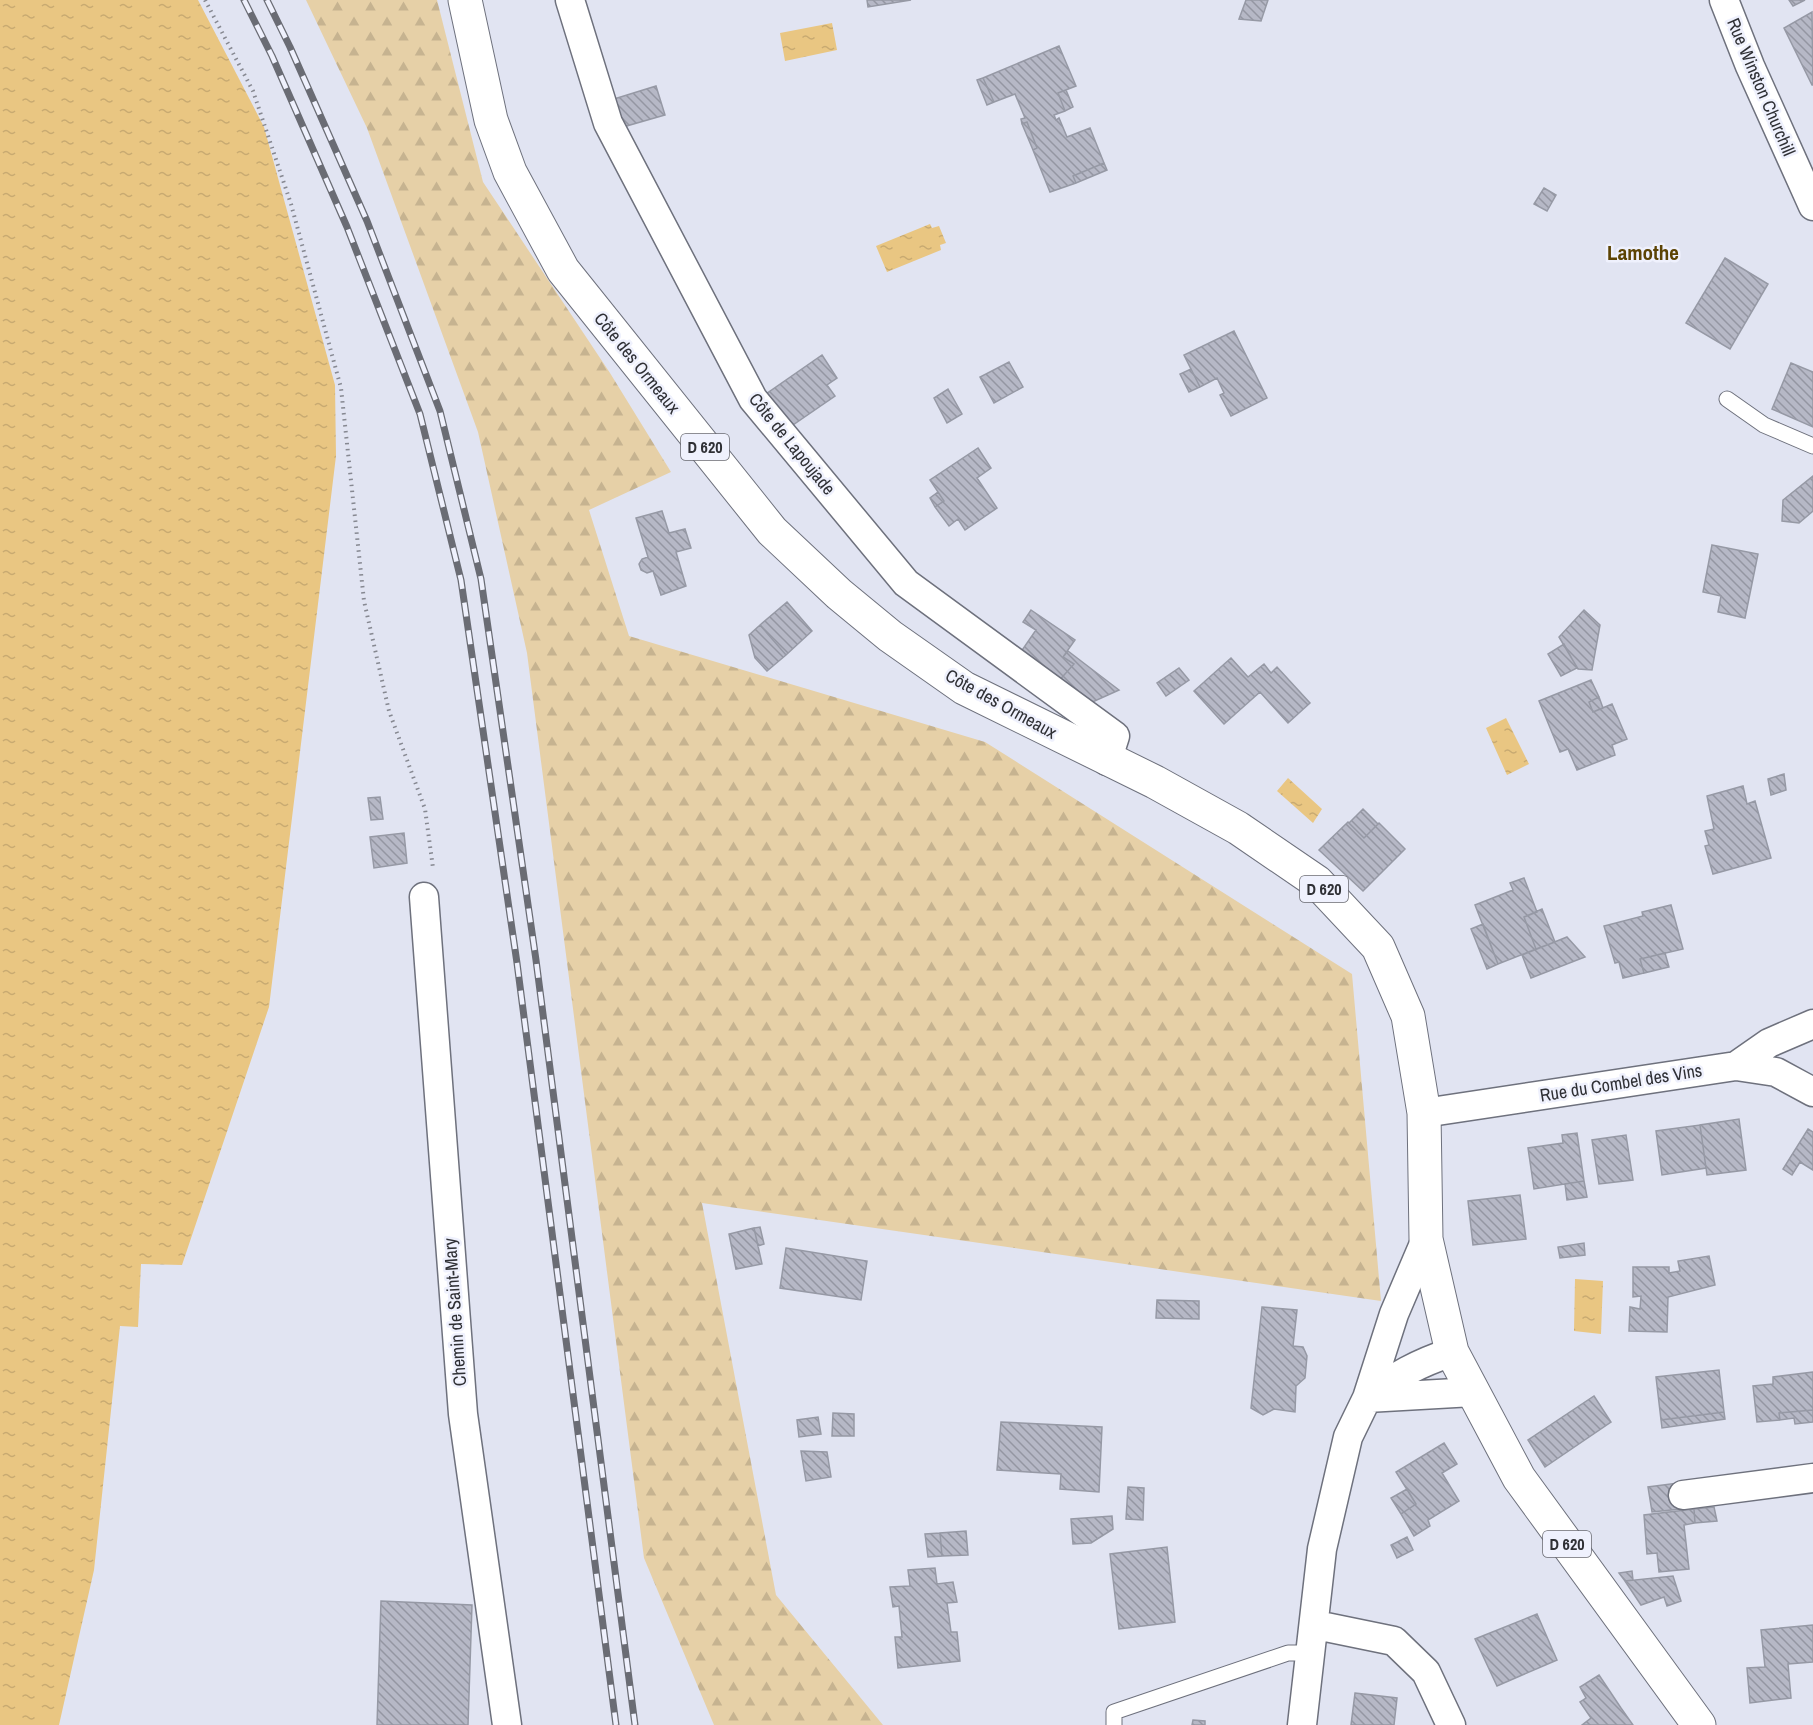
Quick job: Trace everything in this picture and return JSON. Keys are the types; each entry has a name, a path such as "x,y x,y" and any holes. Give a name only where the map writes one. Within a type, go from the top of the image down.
{"main road":[{"name":"Côte des Ormeaux","path":"465,0 491,120 510,172 563,270 771,531 839,594 890,636 964,688 1107,761"},
{"name":"D 620","path":"1107,761 1155,782 1238,828 1317,882 1378,948 1408,1017 1424,1113 1426,1239 1452,1352 1520,1478 1699,1725"}],"street":[{"name":"Côte de Lapoujade","path":"570,0 608,123 753,399 906,583 1115,736 1107,761"},
{"name":"Rue Winston Churchill","path":"1724,0 1802,153 1813,206"},
{"name":"Chemin de Saint-Mary","path":"424,897 463,1414 507,1725"},
{"path":"1736,1066 1769,1043 1813,1024"},
{"name":"Rue du Combel des Vins","path":"1424,1113 1736,1066 1776,1072 1813,1092"},
{"path":"1302,1725 1316,1625 1322,1549 1348,1437 1367,1398 1394,1314 1426,1239"},
{"path":"1367,1398 1419,1362 1452,1352"},
{"path":"1367,1398 1473,1392"},
{"path":"1683,1495 1813,1478"},
{"path":"1316,1625 1394,1641 1426,1671 1451,1725"}],"lane":[{"path":"1727,399 1764,425 1813,446"},
{"path":"1114,1725 1114,1712 1288,1653 1311,1653"}],"path":[{"path":"206,0 253,91 291,204 341,388 364,601 390,711 425,809 434,864 424,897"}],"green space":[{"path":"306,0 437,0 483,182 610,373 671,472 589,510 629,636 985,742 1352,974 1381,1301 702,1203 776,1595 883,1725 714,1725 644,1558 527,653 478,432 367,128"}],"water":[{"path":"0,0 198,0 264,127 335,385 336,456 269,1007 182,1265 141,1264 138,1327 120,1326 94,1570 59,1725 0,1725"},
{"path":"832,23 837,50 785,61 780,33"},
{"path":"930,224 932,228 939,226 946,243 940,245 941,250 887,272 876,246"},
{"path":"1506,718 1529,764 1507,775 1486,728"},
{"path":"1288,778 1322,809 1313,823 1277,791"},
{"path":"1575,1279 1603,1281 1601,1334 1574,1331"}],"building":[{"path":"867,0 911,0 868,7"},
{"path":"1246,0 1268,0 1261,21 1239,19"},
{"path":"1789,0 1805,0 1793,6"},
{"path":"1812,12 1813,85 1784,28"},
{"path":"1059,46 1076,86 1058,93 1065,111 1054,115 1056,120 1059,118 1067,137 1090,128 1104,163 1073,176 1076,183 1050,192 1033,150 1037,148 1027,122 1022,124 1021,119 1025,118 1015,94 994,102 983,78"},
{"path":"983,78 994,102 987,105 977,80"},
{"path":"656,86 665,115 623,127 614,99"},
{"path":"1066,90 1073,107 1065,111 1058,93"},
{"path":"1027,122 1037,148 1033,150 1022,124"},
{"path":"1104,163 1107,170 1076,183 1073,176"},
{"path":"1544,188 1556,195 1547,211 1534,204"},
{"path":"1725,258 1768,284 1730,349 1686,323"},
{"path":"1234,331 1267,398 1231,416 1220,395 1224,393 1217,378 1200,387 1184,355"},
{"path":"822,355 837,378 827,385 835,396 790,427 766,394"},
{"path":"1009,362 1023,387 994,403 980,377"},
{"path":"1791,363 1813,372 1813,427 1772,409"},
{"path":"1191,369 1200,387 1189,392 1180,374"},
{"path":"948,389 962,414 947,423 934,398"},
{"path":"978,448 991,468 977,478 997,508 965,530 958,519 949,526 935,507 944,501 930,480"},
{"path":"1813,476 1813,511 1799,523 1782,521 1783,500"},
{"path":"938,492 944,501 935,507 930,498"},
{"path":"662,511 669,533 685,529 691,548 676,552 686,586 661,595 653,571 647,573 641,570 639,564 642,559 648,557 636,518"},
{"path":"1712,545 1758,554 1745,618 1718,612 1721,596 1703,592"},
{"path":"787,602 812,631 786,655 760,625"},
{"path":"1031,610 1075,640 1063,657 1074,664 1056,684 1018,656 1036,630 1023,622"},
{"path":"1584,610 1600,625 1592,670 1578,669 1559,637"},
{"path":"760,625 786,655 767,671 755,658 749,635"},
{"path":"1564,644 1577,668 1561,676 1548,654"},
{"path":"1068,651 1119,690 1086,705 1056,684 1074,664 1063,657"},
{"path":"1231,658 1248,677 1264,664 1271,673 1277,667 1310,703 1288,723 1260,692 1224,724 1194,691"},
{"path":"1179,668 1189,680 1166,696 1157,683"},
{"path":"1591,680 1599,697 1589,702 1593,712 1612,704 1627,739 1612,745 1615,755 1577,770 1568,749 1560,752 1539,701"},
{"path":"1599,697 1603,708 1593,712 1589,702"},
{"path":"1784,774 1786,790 1771,795 1768,779"},
{"path":"1743,786 1747,804 1755,801 1771,858 1713,874 1705,846 1709,845 1705,831 1714,829 1707,796"},
{"path":"380,797 383,819 371,820 368,798"},
{"path":"1363,809 1378,824 1364,838 1349,823"},
{"path":"1348,822 1364,838 1379,823 1405,849 1363,891 1319,850"},
{"path":"404,833 407,863 374,868 370,837"},
{"path":"1524,878 1537,912 1524,917 1536,949 1498,964 1475,905 1513,890 1510,883"},
{"path":"1671,905 1683,949 1640,959 1644,973 1623,978 1619,962 1615,963 1604,926 1643,916 1642,912"},
{"path":"1542,909 1555,942 1536,949 1524,917"},
{"path":"1483,924 1498,964 1487,969 1471,929"},
{"path":"1567,937 1585,957 1531,978 1522,955"},
{"path":"1665,953 1669,967 1644,973 1640,959"},
{"path":"1739,1119 1746,1170 1707,1175 1700,1125"},
{"path":"1700,1125 1706,1168 1662,1175 1656,1131"},
{"path":"1808,1129 1813,1132 1813,1170 1800,1162 1792,1175 1783,1169"},
{"path":"1577,1133 1584,1181 1534,1189 1528,1148 1563,1143 1562,1135"},
{"path":"1626,1135 1633,1180 1599,1184 1592,1140"},
{"path":"1584,1181 1587,1197 1567,1200 1565,1184"},
{"path":"1520,1195 1526,1239 1473,1245 1468,1201"},
{"path":"760,1227 764,1244 758,1246 754,1228"},
{"path":"754,1228 762,1264 736,1269 729,1234"},
{"path":"1584,1243 1585,1255 1560,1258 1558,1247"},
{"path":"786,1248 867,1261 861,1300 780,1288"},
{"path":"1709,1256 1715,1285 1668,1297 1667,1332 1629,1331 1630,1307 1640,1309 1641,1296 1633,1297 1633,1267 1669,1267 1669,1273 1680,1271 1678,1261"},
{"path":"1157,1300 1199,1301 1199,1319 1156,1318"},
{"path":"1262,1307 1297,1310 1293,1346 1303,1347 1307,1356 1305,1378 1296,1386 1295,1412 1274,1409 1263,1415 1251,1408"},
{"path":"1719,1370 1724,1412 1661,1420 1656,1377"},
{"path":"1813,1372 1813,1410 1779,1413 1780,1420 1757,1422 1753,1386 1773,1384 1773,1377"},
{"path":"1594,1396 1611,1422 1545,1467 1528,1440"},
{"path":"1813,1410 1813,1422 1795,1424 1794,1418 1780,1420 1779,1413"},
{"path":"1724,1412 1725,1419 1662,1428 1661,1420"},
{"path":"833,1413 854,1414 854,1436 832,1436"},
{"path":"818,1417 821,1434 799,1437 797,1420"},
{"path":"1001,1422 1102,1427 1099,1492 1060,1489 1061,1474 997,1470"},
{"path":"1444,1443 1457,1464 1442,1473 1459,1501 1428,1520 1430,1526 1414,1536 1401,1514 1416,1504 1396,1472"},
{"path":"801,1451 827,1452 831,1477 806,1481"},
{"path":"1678,1483 1681,1509 1652,1512 1648,1487"},
{"path":"1128,1487 1144,1488 1143,1520 1126,1519"},
{"path":"1407,1489 1416,1504 1401,1514 1391,1498"},
{"path":"1714,1507 1717,1521 1695,1523 1694,1509"},
{"path":"1694,1509 1695,1523 1684,1525 1689,1569 1659,1572 1657,1553 1647,1554 1644,1515"},
{"path":"1112,1516 1113,1529 1091,1543 1073,1544 1071,1519"},
{"path":"966,1531 968,1555 942,1556 940,1533"},
{"path":"940,1533 942,1556 928,1557 925,1534"},
{"path":"1407,1537 1413,1550 1397,1558 1391,1545"},
{"path":"1167,1547 1175,1622 1119,1629 1110,1554"},
{"path":"935,1568 937,1584 953,1582 957,1602 947,1603 951,1632 957,1632 960,1661 898,1668 895,1637 902,1637 899,1606 893,1607 890,1587 910,1586 908,1570"},
{"path":"1632,1571 1633,1580 1625,1581 1619,1573"},
{"path":"1673,1576 1681,1601 1667,1606 1664,1597 1641,1605 1625,1581"},
{"path":"381,1601 472,1605 468,1725 377,1725"},
{"path":"1537,1614 1557,1660 1497,1686 1475,1639"},
{"path":"1813,1625 1813,1662 1788,1664 1791,1698 1750,1703 1747,1668 1765,1667 1761,1630"},
{"path":"1599,1675 1633,1725 1582,1725 1591,1718 1580,1702 1586,1698 1580,1687"},
{"path":"1355,1693 1397,1698 1394,1725 1351,1725"},
{"path":"1193,1720 1205,1721 1205,1725 1192,1725"}],"railway":[{"path":"244,0 272,56 347,227 420,414 461,580 517,963 616,1725"},
{"path":"267,0 367,221 440,411 481,579 536,960 635,1725"}],"district":[{"name":"Lamothe","path":"1643,253"}]}
